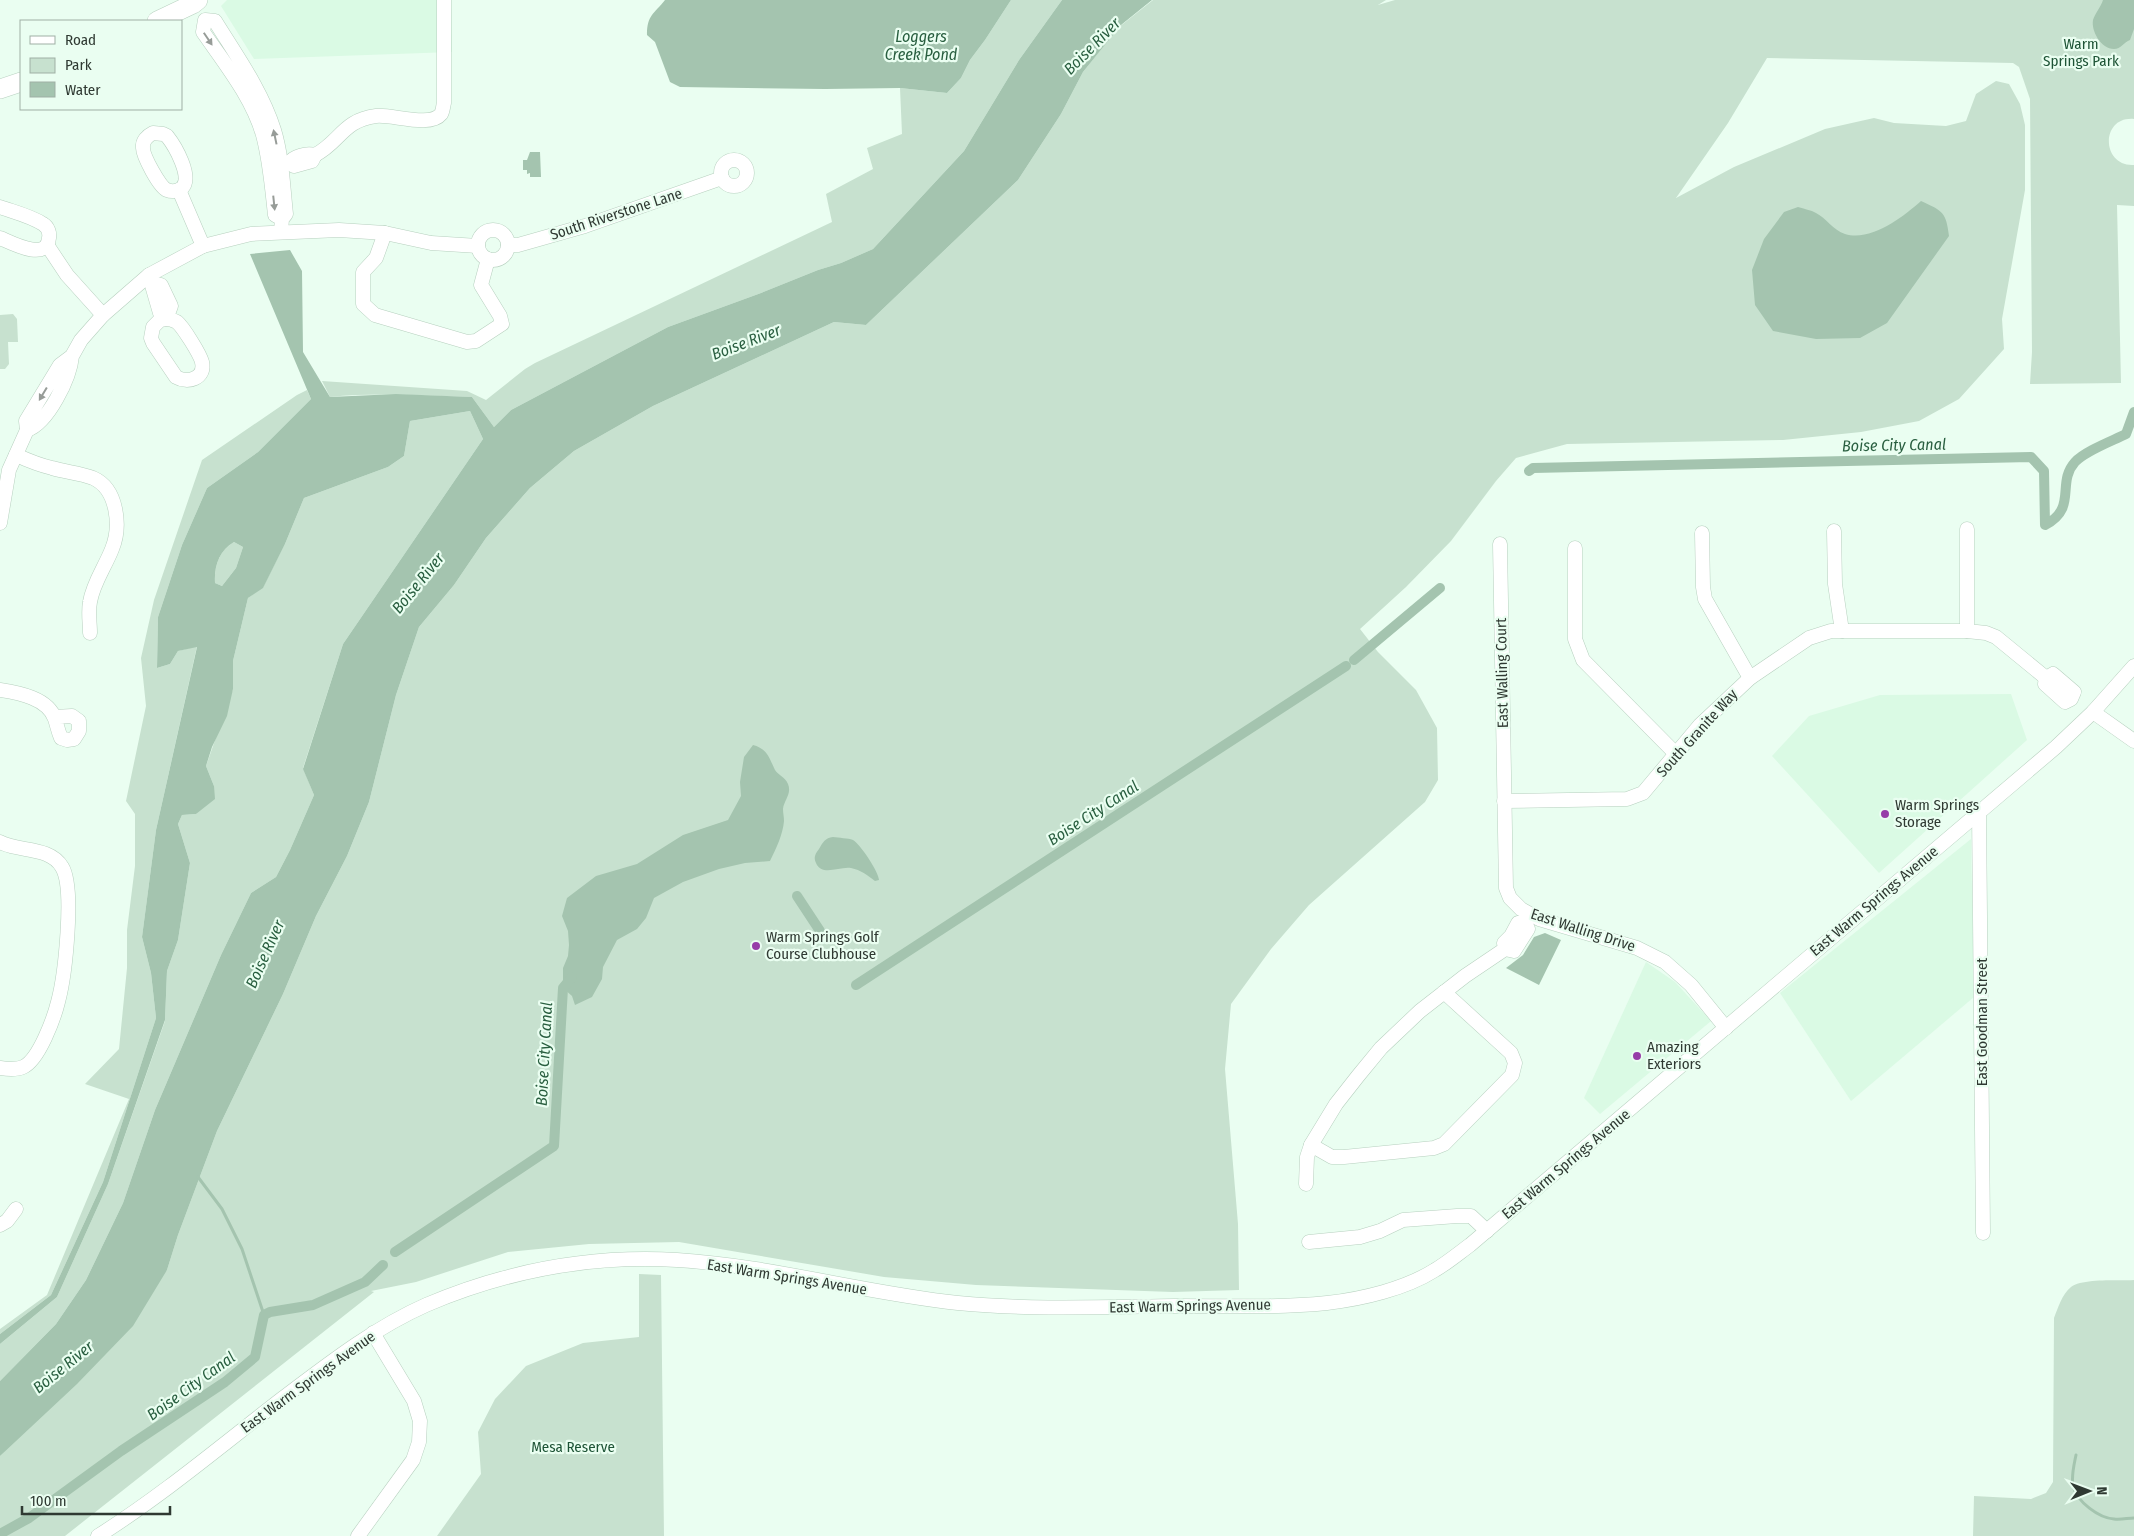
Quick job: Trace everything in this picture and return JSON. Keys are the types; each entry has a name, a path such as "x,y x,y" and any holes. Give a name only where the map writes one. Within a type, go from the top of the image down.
{"main road":[{"path":"158,20 196,2"},
{"path":"0,89 20,82"}],"street":[{"path":"280,165 294,166 312,161 315,155 322,152 352,123 389,114 418,120 436,118 440,114 444,103 444,0"},
{"path":"196,2 205,20 215,21 258,92 274,129 286,214 282,225"},
{"name":"South Riverstone Lane","path":"488,259 502,257 508,245 518,245 585,226 722,178"},
{"path":"179,190 203,246"},
{"path":"0,207 43,224 49,232 49,241 39,250 34,251 0,238"},
{"path":"0,523 9,470 27,430 26,421 60,364 72,356 81,340 102,316 151,279 203,246 282,225 385,233 431,243 478,246"},
{"path":"385,233 376,258 362,272 363,304 376,315 466,342 476,341 502,324 500,316 481,285 488,259 481,253 478,246 481,235 489,230 494,230 503,234 508,245"},
{"path":"46,245 67,275 102,316"},
{"path":"151,279 152,290 160,313 166,319 176,321 180,325 202,360 202,370 191,381 181,380 176,377 153,343 152,327 166,319"},
{"path":"16,455 50,468 93,478 106,487 112,498 115,512 115,538 90,602 90,633"},
{"path":"1967,529 1967,631"},
{"path":"1834,531 1835,584 1842,631"},
{"path":"1702,533 1705,599 1750,678"},
{"name":"East Walling Court","path":"1500,544 1504,801"},
{"path":"1575,548 1575,638 1583,660 1676,754"},
{"name":"South Granite Way","path":"1504,801 1636,797 1643,793 1716,708 1750,678 1809,638 1820,633 1842,631 1967,631 1986,633 1996,637 2046,678 2053,674 2074,692 2071,699 2134,741"},
{"name":"East Warm Springs Avenue","path":"98,1536 152,1499 322,1368 373,1333 422,1307 486,1282 528,1271 585,1262 621,1259 677,1260 717,1264 924,1299 996,1306 1060,1308 1311,1304 1350,1300 1386,1292 1434,1271 1487,1230 2056,747 2091,714 2134,666"},
{"path":"0,690 29,696 38,700 55,717"},
{"name":"East Walling Drive","path":"1504,801 1506,888 1510,898 1528,918 1540,918 1651,954 1675,970 1691,985 1726,1028"},
{"name":"East Goodman Street","path":"1979,811 1983,1233"},
{"path":"0,842 37,851 54,858 62,867 69,886 63,975 58,1001 49,1029 35,1056 23,1067 0,1068"},
{"path":"1306,1184 1306,1157 1311,1145 1336,1104 1376,1055 1407,1023 1444,992 1506,950 1514,951 1528,929 1528,918"},
{"path":"1311,1145 1332,1157 1434,1148 1453,1137 1506,1082 1512,1075 1515,1064 1511,1053 1444,992"},
{"path":"0,1225 8,1221 16,1209"},
{"path":"1309,1242 1360,1237 1380,1231 1403,1220 1457,1216 1471,1216 1487,1230"},
{"path":"358,1536 413,1460 419,1442 420,1421 414,1401 373,1333"}],"shaded area":[{"path":"227,0 451,0 452,52 254,59 221,6"},
{"name":"Warm Springs Storage","path":"2011,694 2027,740 1879,873 1772,756 1809,716 1880,695"},
{"name":"Warm Springs Storage","path":"1971,839 1974,997 1851,1101 1780,993"},
{"path":"1646,962 1675,982 1711,1021 1600,1114 1584,1098"}],"green space":[{"path":"1011,0 1062,0 1019,60 964,151 873,249 841,263 668,327 511,410 494,427 472,397 383,395 330,397 322,381 467,391 486,400 535,363 832,222 826,194 873,169 867,148 902,134 900,88 947,93 961,78 970,60"},
{"name":"Warm Springs Park","path":"1153,0 1386,0 1378,5 1395,0 2134,0 2134,119 2123,120 2115,125 2110,133 2109,142 2115,158 2123,163 2134,165 2134,206 2117,205 2121,383 2030,384 2032,352 2030,99 2019,67 2013,63 1767,58 1728,123 1676,198 1734,167 1825,129 1874,118 1894,123 1946,126 1966,121 1976,94 1996,81 2009,84 2020,104 2025,125 2025,190 2002,319 2004,349 1959,399 1919,421 1861,432 1783,440 1567,444 1516,458 1496,481 1451,541 1406,587 1360,629 1378,652 1416,690 1437,728 1438,780 1425,802 1309,905 1271,949 1231,1004 1225,1069 1238,1224 1239,1290 1173,1292 976,1285 884,1277 679,1242 589,1244 508,1252 416,1282 371,1291 374,1292 65,1536 0,1536 0,1456 167,1270 217,1131 283,994 316,916 347,856 369,802 396,695 419,627 454,585 486,538 530,488 574,451 653,406 834,322 866,325 1018,180 1061,114 1083,72 1119,27"},
{"path":"13,314 17,319 18,342 8,342 9,364 5,369 0,369 0,315"},
{"path":"307,390 311,399 258,452 207,488 182,545 158,617 157,668 170,664 178,651 197,646 156,830 142,937 151,973 156,1018 103,1182 51,1295 0,1334 0,1329 47,1295 129,1099 85,1084 119,1049 127,968 127,930 135,866 135,814 126,801 146,706 141,658 154,600 202,460"},
{"path":"470,411 483,439 343,644 303,768 314,795 276,877 251,893 221,955 155,1110 123,1203 86,1280 56,1324 0,1381 0,1344 57,1297 108,1184 165,1021 167,971 178,940 190,863 178,824 182,815 196,814 214,786 206,766 233,689 233,661 248,598 263,587 285,544 304,498 388,467 404,456 410,421"},
{"path":"234,542 243,547 236,568 222,586 215,583 215,571 218,560 221,554"},
{"name":"Mesa Reserve","path":"639,1274 661,1275 664,1536 437,1536 481,1474 478,1432 495,1399 526,1366 583,1343 639,1337"},
{"path":"2134,1280 2134,1536 1973,1536 1974,1496 2031,1499 2046,1493 2053,1482 2054,1318 2065,1293 2071,1287 2084,1282"}],"water":[{"name":"Loggers Creek Pond","path":"665,0 1011,0 970,60 961,78 947,93 900,88 680,87 670,82 655,42 647,35 650,19"},
{"name":"Boise River","path":"1062,0 1152,0 1121,25 1083,72 1061,114 1018,180 866,325 834,322 653,406 574,451 530,488 486,538 454,585 419,627 396,695 369,802 347,856 316,916 283,994 217,1131 167,1270 133,1326 77,1384 0,1456 0,1381 56,1324 86,1280 123,1203 155,1110 221,955 251,893 276,877 314,795 303,769 343,644 483,439 470,411 410,421 404,456 388,467 304,498 285,544 263,588 248,598 233,661 233,689 227,716 212,747 206,766 214,786 215,799 196,814 182,815 178,824 190,863 178,940 167,971 165,1020 108,1184 57,1297 0,1344 0,1334 51,1295 103,1182 156,1018 151,973 142,937 156,830 197,647 178,651 170,664 157,668 158,617 182,545 207,488 258,452 311,399 250,254 290,250 302,271 303,352 330,397 396,394 472,397 494,427 511,410 668,327 841,263 873,249 964,151 1019,60","holes":["234,542 243,547 236,568 222,586 215,583 215,571 221,554"]},
{"path":"2103,0 2134,0 2134,29 2130,40 2116,49 2105,46 2095,34 2093,20"},
{"path":"530,152 540,152 541,177 530,177 530,173 527,174 527,170 523,170 523,160 527,160"},
{"path":"1921,201 1942,213 1945,217 1949,236 1887,323 1860,338 1816,339 1773,331 1755,305 1752,270 1764,239 1784,212 1798,207 1810,210 1820,215 1841,232 1855,236 1876,231 1896,221"},
{"path":"753,745 765,752 775,770 785,780 789,788 783,809 784,821 782,831 770,861 745,863 719,869 683,882 654,898 646,918 637,929 617,940 603,967 602,979 592,997 575,1005 572,996 563,988 563,968 568,956 569,945 568,931 562,916 567,898 596,876 637,864 683,835 728,820 741,796 740,782 744,757"},
{"path":"833,837 853,840 873,865 879,880 875,881 861,871 851,868 827,870 819,867 815,861 816,854 824,841"},
{"path":"1545,933 1561,940 1539,985 1506,968 1523,955 1534,937"}],"waterway":[{"name":"Boise City Canal","path":"1529,471 1533,468 2031,457 2044,471 2045,525 2061,511 2064,503 2067,478 2075,462 2092,450 2126,434 2134,412"},
{"name":"Boise City Canal","path":"1354,660 1440,588"},
{"name":"Boise City Canal","path":"856,985 1346,666"},
{"name":"Boise City Canal","path":"797,896 820,931"},
{"name":"Boise City Canal","path":"395,1252 554,1146 563,988 572,977"},
{"path":"198,1177 222,1209 242,1249 264,1315"},
{"name":"Boise City Canal","path":"0,1534 29,1518 121,1451 225,1382 255,1357 264,1315 270,1312 313,1305 365,1282 383,1265"},
{"path":"2076,1455 2072,1482 2079,1498 2089,1508 2102,1516 2119,1519 2134,1518"}],"place":[{"name":"Warm Springs Storage","path":"1885,814"},
{"name":"Warm Springs Golf Course Clubhouse","path":"756,946"},
{"name":"Amazing Exteriors","path":"1637,1056"}]}
